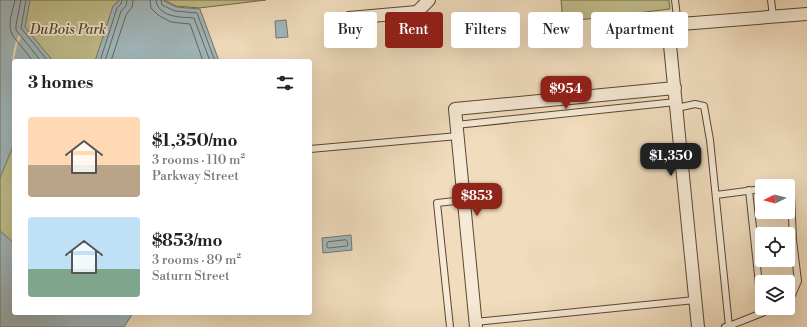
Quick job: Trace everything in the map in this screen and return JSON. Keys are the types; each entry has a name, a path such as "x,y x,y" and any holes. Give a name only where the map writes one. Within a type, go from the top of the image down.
{"street":[{"path":"377,16 417,12 428,0"},
{"path":"688,24 807,14"},
{"path":"674,48 676,105 698,327"},
{"path":"476,325 455,109 675,88"}],"lane":[{"path":"674,12 675,0"},
{"path":"771,0 773,16"},
{"path":"312,149 676,105 695,104 704,106 710,140 729,326"},
{"path":"749,190 758,275"},
{"path":"716,195 755,190"},
{"path":"450,327 437,203 464,200"},
{"path":"792,219 798,282 795,288"},
{"path":"476,325 695,300"},
{"path":"725,327 757,315"}],"green space":[{"name":"DuBois Park","path":"28,0 122,0 115,4 98,59 14,59"},
{"path":"164,0 266,0 199,8 176,6"},
{"path":"561,0 669,0 670,9 645,12 591,12 591,19 583,20 583,12 562,12"},
{"path":"12,142 12,242 0,233 0,175"}],"water":[{"path":"0,0 30,0 25,27 51,59 12,59 12,149 0,178"},
{"path":"120,0 162,0 176,7 200,9 218,59 96,59 113,6"},
{"path":"286,20 288,37 276,38 275,21"},
{"path":"0,231 12,241 12,315 132,315 124,327 0,327"},
{"path":"351,235 352,250 323,253 322,238"}],"pier":[{"path":"19,35 21,37 17,45 14,59 12,59 15,44"}]}
